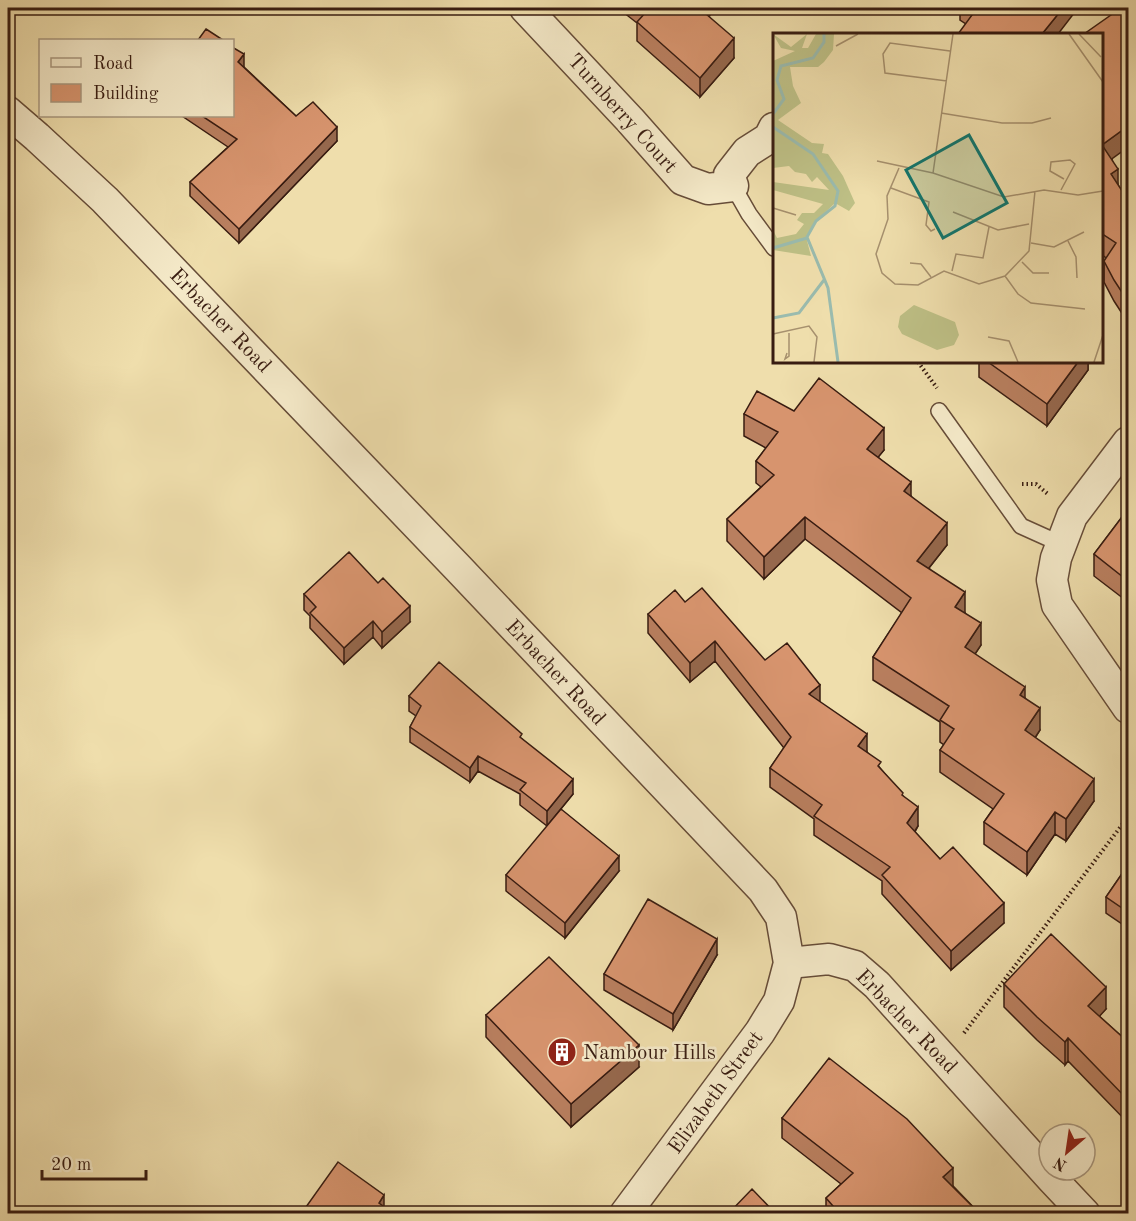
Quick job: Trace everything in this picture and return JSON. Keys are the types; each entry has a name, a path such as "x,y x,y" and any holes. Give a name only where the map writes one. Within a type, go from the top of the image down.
{"street":[{"name":"Turnberry Court","path":"525,8 683,180 708,189 733,186"},
{"name":"Erbacher Road","path":"8,112 105,200 764,890 781,917 789,963 830,959 855,966 877,985 1085,1214"},
{"path":"733,186 729,175 747,152 769,138 773,130"},
{"path":"1128,442 1072,516 1061,544 1052,580 1057,605 1128,708"},
{"name":"Elizabeth Street","path":"625,1214 760,1032 779,1001 789,963"}],"lane":[{"path":"733,186 749,214 773,247"},
{"path":"939,411 1021,526 1061,544"}],"path":[{"path":"944,1058 1128,817"}],"building":[{"path":"642,8 699,8 734,38 700,78 637,22 647,11"},
{"path":"971,8 1063,8 1043,33 959,33 975,11"},
{"path":"1121,8 1128,8 1128,126 1103,144 1103,33 1085,33"},
{"path":"206,29 221,39 199,39"},
{"path":"234,48 244,54 238,62 296,116 313,102 337,127 239,229 190,182 237,139 204,117 234,117"},
{"path":"1103,146 1118,169 1111,174 1128,200 1128,295 1125,297 1104,261 1116,243 1103,234"},
{"path":"989,363 1077,363 1047,404"},
{"path":"819,378 884,428 867,449 911,482 904,491 947,523 917,561 965,592 955,607 981,623 965,647 1025,687 1020,695 1040,708 1025,730 1094,779 1066,819 1055,812 1027,852 984,822 1004,794 940,750 954,729 940,720 949,706 873,657 911,598 805,517 764,557 727,519 774,475 756,461 778,432 744,414 757,391 794,411"},
{"path":"1128,509 1128,581 1094,554"},
{"path":"349,552 378,583 383,578 410,606 382,632 373,621 344,648 310,613 316,607 304,594"},
{"path":"702,588 765,660 787,643 820,685 809,694 867,734 858,746 881,762 878,766 903,793 902,795 918,807 907,823 940,859 953,847 1004,903 951,951 882,875 890,867 814,816 822,805 770,768 791,737 715,641 690,663 648,614 675,590 685,602"},
{"path":"439,662 522,734 520,737 573,779 547,811 520,790 526,783 478,756 470,768 410,727 421,706 409,696"},
{"path":"561,809 619,856 565,923 506,875"},
{"path":"1128,865 1128,912 1106,897"},
{"path":"648,899 717,939 673,1014 604,974"},
{"path":"1051,934 1106,987 1088,1006 1128,1042 1128,1100 1068,1038 1065,1042 1004,984"},
{"name":"Nambour Hills","path":"549,957 639,1045 571,1104 486,1015"},
{"path":"829,1058 907,1119 953,1168 943,1177 980,1214 840,1214 826,1198 853,1173 782,1118"},
{"path":"338,1162 384,1195 379,1203 394,1214 301,1214"},
{"path":"752,1189 776,1214 728,1214"}],"place":[{"name":"Nambour Hills","path":"562,1052"}]}
